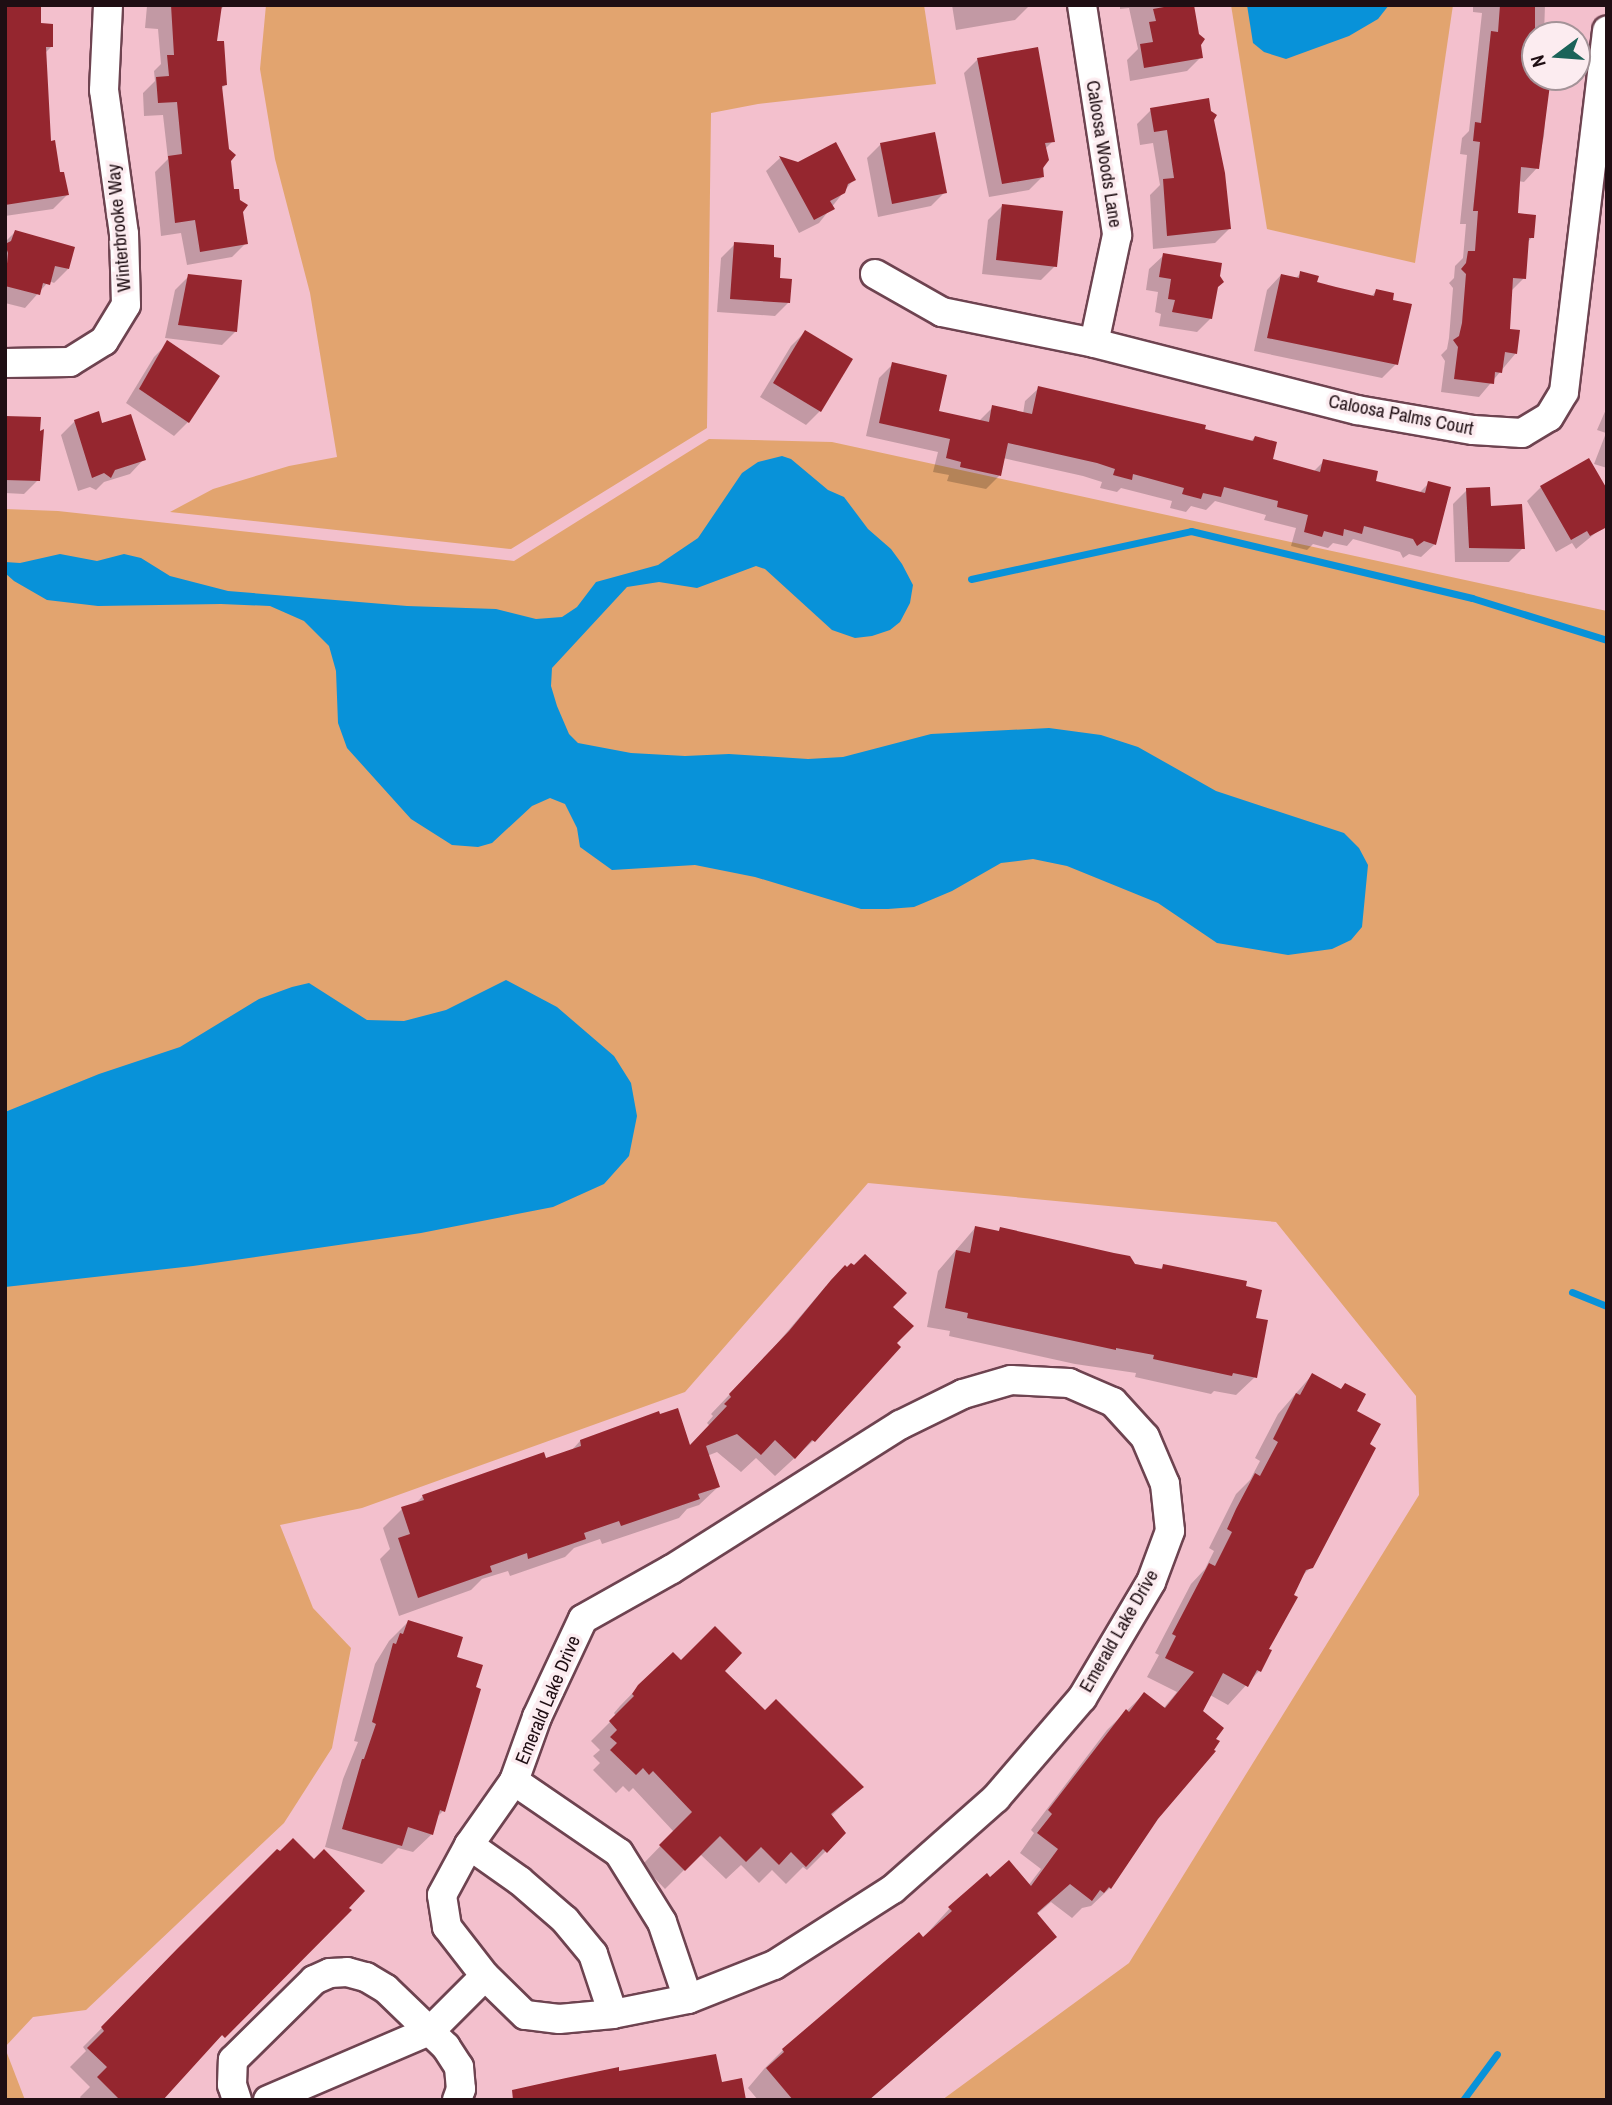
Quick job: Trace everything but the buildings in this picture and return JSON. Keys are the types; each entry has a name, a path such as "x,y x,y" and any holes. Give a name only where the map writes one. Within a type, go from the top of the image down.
{"street":[{"name":"Winterbrooke Way","path":"5,363 70,362 104,341 126,305 124,234 104,90 108,5"},
{"name":"Caloosa Woods Lane","path":"1082,5 1117,235 1094,343"},
{"name":"Caloosa Palms Court","path":"875,274 942,312 1094,343 1357,410 1473,430 1522,433 1549,417 1564,392 1607,31"},
{"name":"Emerald Lake Drive","path":"1011,1380 1069,1382 1113,1402 1145,1437 1165,1483 1170,1531 1151,1582 1082,1698 996,1798 893,1889 774,1965 688,1999 613,2014 559,2019 525,2015 485,1976 447,1927 442,1895 469,1845 514,1781 537,1717 583,1619 672,1569 900,1425 963,1394 1011,1380"},
{"path":"514,1781 619,1853 662,1922 688,1999"},
{"path":"469,1845 520,1881 565,1920 593,1954 613,2014"},
{"path":"237,2100 232,2085 233,2060 314,1980 330,1973 347,1972 386,1989 431,2030 459,2067 461,2088 457,2100"},
{"path":"268,2100 431,2030 485,1976"}],"shaded area":[{"path":"266,5 924,5 936,84 758,104 711,113 707,428 511,549 170,512 213,489 289,466 337,457 310,293 275,159 260,69"},
{"path":"1231,5 1453,5 1415,263 1267,229"},
{"path":"709,439 832,442 1607,611 1607,2100 942,2100 1129,1963 1419,1495 1416,1396 1276,1222 868,1183 685,1392 362,1508 280,1525 313,1608 351,1648 332,1748 284,1823 86,2010 33,2017 5,2047 5,509 58,511 514,561"},
{"path":"5,2048 25,2100 5,2100"}],"water":[{"path":"1247,5 1389,5 1378,19 1349,36 1286,59 1264,52 1253,43"},
{"path":"782,456 791,459 828,490 844,497 868,529 891,549 902,564 913,585 910,603 900,622 890,630 855,638 832,630 765,569 756,566 697,588 659,582 627,587 552,668 551,686 557,706 569,734 578,743 631,753 685,756 729,754 808,759 843,757 931,734 1049,728 1101,735 1138,747 1216,791 1344,833 1359,848 1368,865 1362,927 1351,940 1332,949 1288,955 1217,943 1158,903 1067,866 1033,859 1001,863 952,891 914,907 888,909 861,909 755,877 695,865 612,870 580,847 577,828 565,804 550,798 532,806 492,843 478,847 452,845 411,819 347,748 338,723 336,671 329,646 304,621 270,606 98,606 47,600 5,573 5,562 20,563 60,554 97,561 124,554 141,558 170,576 228,591 407,606 496,609 536,619 562,617 577,607 596,582 658,565 698,538 742,473 758,462"},
{"path":"506,980 557,1007 614,1056 631,1083 637,1116 629,1156 604,1184 553,1207 421,1233 193,1266 5,1287 5,1112 99,1074 180,1047 259,999 292,987 309,983 367,1020 404,1021 446,1010"}],"waterway":[{"path":"971,579 1191,531 1472,598 1607,640"},
{"path":"1572,1292 1607,1306"},
{"path":"1463,2100 1497,2054"}]}
